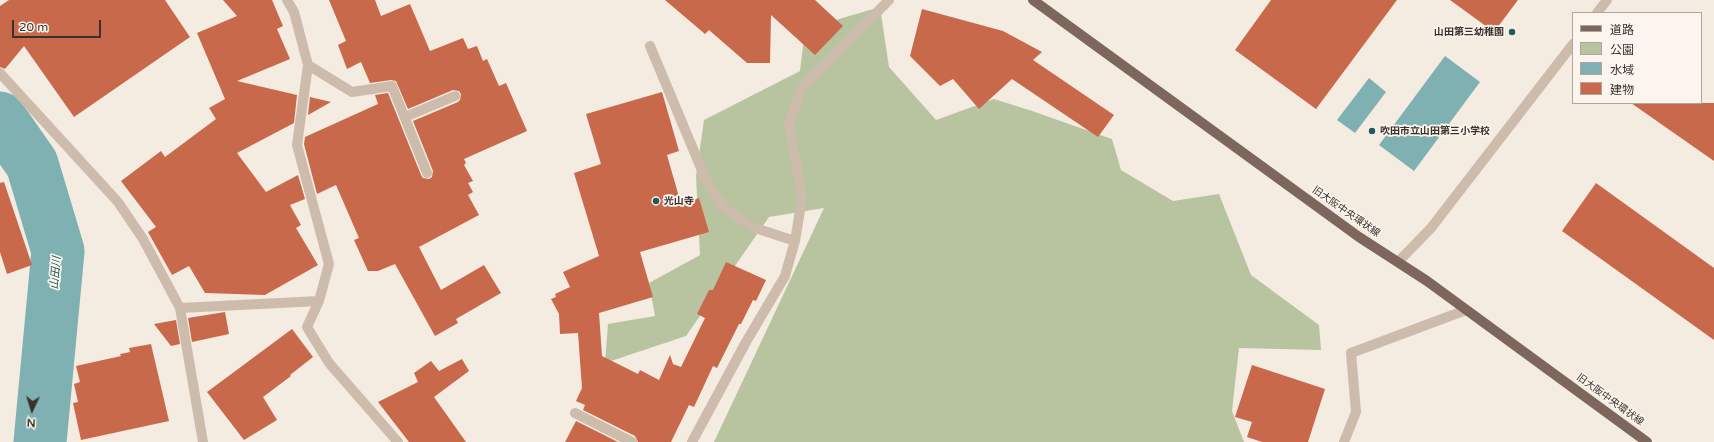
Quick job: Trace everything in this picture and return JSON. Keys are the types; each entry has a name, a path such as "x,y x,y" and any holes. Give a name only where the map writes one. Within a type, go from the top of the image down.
{"main road":[{"name":"旧大阪中央環状線","path":"1034,0 1346,228 1427,281 1647,442"}],"street":[{"path":"287,0 294,12 308,65 297,145 329,264 319,301 307,327 329,363 398,442"},
{"path":"692,442 746,342 785,276 795,241 802,198 789,124 801,89 889,0"},
{"path":"1598,12 1607,0"},
{"path":"1398,262 1431,228 1572,45"},
{"path":"650,46 706,180 723,207 752,227 795,241"},
{"path":"308,65 352,92 392,86 427,173"},
{"path":"2,76 118,202 143,239 180,308 203,442"},
{"path":"405,117 456,96"},
{"path":"180,308 319,301"},
{"path":"1344,442 1356,412 1351,353 1466,310"},
{"path":"575,413 632,442"}],"green space":[{"path":"880,7 889,67 936,120 994,99 1112,139 1121,170 1173,201 1219,194 1251,275 1319,325 1321,350 1239,348 1232,411 1244,442 714,442 824,208 769,217 686,336 605,363 608,324 655,316 649,283 700,255 696,176 704,120 800,71 805,29"}],"water":[{"path":"1445,56 1480,82 1414,171 1379,145"},
{"path":"1369,78 1386,92 1355,133 1337,120"}],"building":[{"path":"9,0 165,0 190,37 74,117 24,46 5,69 0,67 0,6"},
{"path":"223,0 272,0 283,26 277,29 290,59 237,81 297,95 294,123 237,153 266,192 298,175 305,199 290,205 301,225 296,228 318,265 265,295 205,293 189,266 172,275 148,232 156,227 121,181 161,151 165,157 216,119 209,108 225,99 197,33 237,16"},
{"path":"329,0 375,0 381,16 410,4 430,51 463,38 468,49 477,46 483,61 487,59 499,86 506,83 527,131 464,159 466,163 464,165 473,181 468,183 473,192 468,195 479,215 419,247 441,290 484,265 501,293 456,319 458,323 435,336 395,264 378,271 368,271 354,240 359,238 336,185 317,194 304,144 305,137 378,104 375,95 388,93 421,175 423,178 429,179 432,177 433,171 413,121 458,102 461,94 459,91 453,90 408,109 396,81 391,80 370,83 361,62 347,69 338,45 346,41"},
{"path":"665,0 815,0 843,26 815,55 771,15 770,63 747,63 709,30 705,34"},
{"path":"1271,0 1397,0 1316,109 1235,50"},
{"path":"1450,0 1518,0 1494,32"},
{"path":"922,9 1003,31 1042,52 1033,60 1114,115 1098,137 1012,79 979,109 953,79 940,86 910,56"},
{"path":"662,92 679,151 667,155 681,204 699,198 709,232 640,252 653,297 599,313 602,356 638,374 640,370 659,380 670,355 673,364 681,367 705,318 697,314 709,290 713,290 726,262 766,280 756,301 753,300 741,324 739,324 717,368 713,366 694,407 689,405 671,442 638,442 635,436 583,410 585,405 576,401 582,388 578,333 560,334 559,314 551,299 556,297 555,294 570,287 563,272 599,256 574,173 601,164 586,114"},
{"path":"310,97 331,102 308,115"},
{"path":"1714,103 1714,161 1632,104"},
{"path":"4,182 32,265 7,274 0,252 0,183"},
{"path":"1596,183 1714,268 1714,340 1562,231"},
{"path":"225,312 229,334 192,342 188,318"},
{"path":"176,320 180,344 171,346 154,324"},
{"path":"292,329 313,357 263,397 277,420 244,440 207,392"},
{"path":"151,344 169,421 81,440 73,403 78,402 74,384 80,382 76,366 121,356 120,354 130,352 129,348"},
{"path":"462,359 469,371 434,397 466,442 409,442 378,402 418,382 414,373 431,361 439,371"},
{"path":"1252,365 1325,389 1308,442 1262,442 1247,437 1252,422 1235,417"},
{"path":"576,421 618,442 565,442"}],"waterway":[{"name":"山田川","path":"0,118 32,164 58,251 40,442"}],"place":[{"name":"山田第三幼稚園","path":"1512,32"},
{"name":"吹田市立山田第三小学校","path":"1372,131"},
{"name":"光山寺","path":"656,201"}]}
